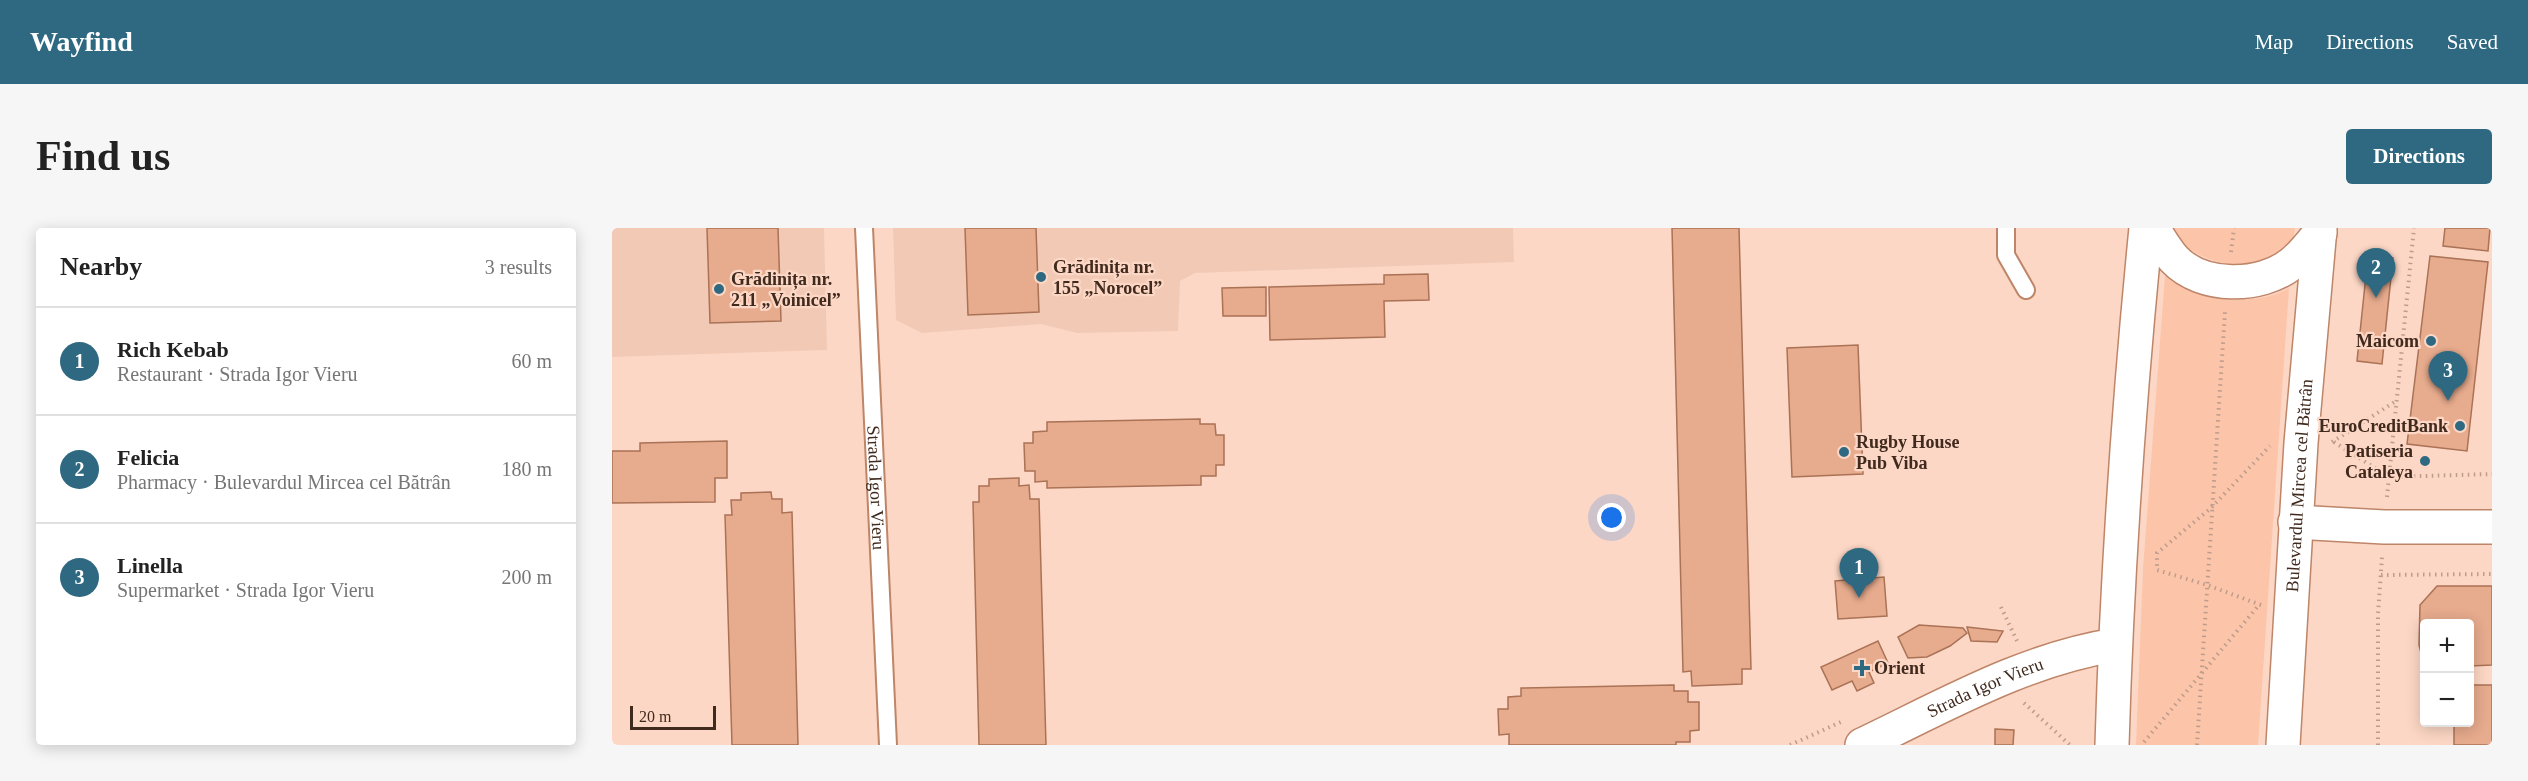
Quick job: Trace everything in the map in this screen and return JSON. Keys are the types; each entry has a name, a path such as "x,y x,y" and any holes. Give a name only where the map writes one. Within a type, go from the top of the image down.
{"main road":[{"path":"2112,745 2115,645 2134,354 2146,228"},
{"path":"2153,228 2174,260 2200,276 2228,282 2264,279 2291,264 2320,230"},
{"name":"Bulevardul Mircea cel Bătrân","path":"2290,740 2290,609 2295,522 2320,230"},
{"path":"2295,522 2492,527"},
{"name":"Strada Igor Vieru","path":"1862,745 2031,666 2057,656 2115,645"}],"lane":[{"name":"Strada Igor Vieru","path":"864,228 888,745"},
{"path":"2006,228 2006,255 2026,290"}],"path":[{"path":"2230,262 2234,228"},
{"path":"2387,498 2414,228"},
{"path":"2197,745 2225,309"},
{"path":"2290,609 2259,605 2157,570 2157,553 2211,508 2269,446 2334,442 2396,400"},
{"path":"2334,442 2389,477 2492,474"},
{"path":"2378,745 2383,549"},
{"path":"2381,575 2492,574"},
{"path":"2142,745 2259,605"},
{"path":"2001,607 2018,641"},
{"path":"2021,701 2070,745"}],"shaded area":[{"name":"Grădinița nr. 211 „Voinicel”","path":"612,228 824,228 827,350 612,357"},
{"name":"Grădinița nr. 155 „Norocel”","path":"893,228 1513,228 1514,262 1195,273 1180,281 1178,331 1077,333 1041,324 922,333 896,320"},
{"path":"2174,228 2295,228 2293,241 2275,257 2256,264 2243,265 2214,261 2201,256 2180,239"},
{"path":"2165,275 2193,291 2226,299 2259,298 2289,288 2258,745 2136,745 2143,569"}],"building":[{"path":"707,228 778,228 781,321 710,323"},
{"path":"965,228 1036,228 1039,312 968,315"},
{"path":"1672,228 1739,228 1751,669 1742,669 1742,684 1692,686 1691,671 1683,672"},
{"path":"2445,228 2490,228 2488,251 2443,246"},
{"path":"2368,256 2393,258 2382,364 2357,361"},
{"path":"2430,256 2488,262 2467,451 2407,444"},
{"path":"1428,274 1429,300 1384,301 1385,337 1270,340 1269,287 1384,284 1384,275"},
{"path":"1266,287 1266,316 1223,316 1222,288"},
{"path":"1858,345 1863,474 1792,477 1787,348"},
{"path":"1200,419 1200,424 1215,424 1216,435 1224,435 1224,465 1216,465 1216,476 1201,476 1201,485 1047,488 1047,481 1035,482 1035,471 1025,471 1024,443 1033,443 1033,432 1047,431 1047,422"},
{"path":"727,441 727,478 715,478 715,502 612,503 612,451 640,451 640,443"},
{"path":"1019,478 1019,486 1029,485 1030,499 1039,499 1046,745 979,745 973,502 979,502 979,486 989,486 989,479"},
{"path":"771,492 772,499 782,499 782,513 792,512 798,745 732,745 725,515 732,515 731,500 741,500 741,493"},
{"path":"1884,577 1887,616 1838,619 1835,581"},
{"path":"2437,586 2492,586 2492,665 2474,666 2474,619 2420,619 2420,649 2419,645 2420,605"},
{"path":"1919,625 1963,628 1967,633 1950,646 1927,657 1908,658 1898,637"},
{"path":"1967,627 2003,631 1997,642 1971,641"},
{"path":"1878,641 1888,663 1869,672 1874,683 1857,691 1852,681 1832,690 1821,667"},
{"path":"1674,685 1674,691 1688,691 1688,702 1699,702 1699,730 1690,731 1690,742 1676,742 1676,745 1509,745 1509,734 1499,735 1498,709 1508,709 1508,697 1521,696 1521,688"},
{"path":"2474,685 2492,685 2492,745 2454,745 2454,727 2474,727"},
{"path":"1995,729 2014,730 2013,745 1995,745"}],"place":[{"name":"Grădinița nr. 155 „Norocel”","path":"1041,277"},
{"name":"Grădinița nr. 211 „Voinicel”","path":"719,289"},
{"name":"Felicia","path":"2376,298"},
{"name":"Maicom","path":"2431,341"},
{"name":"Linella","path":"2448,401"},
{"name":"EuroCreditBank","path":"2460,426"},
{"name":"Rugby House Pub Viba","path":"1844,452"},
{"name":"Patiseria Cataleya","path":"2425,461"},
{"name":"Rich Kebab","path":"1859,598"},
{"name":"Orient","path":"1862,668"}]}
